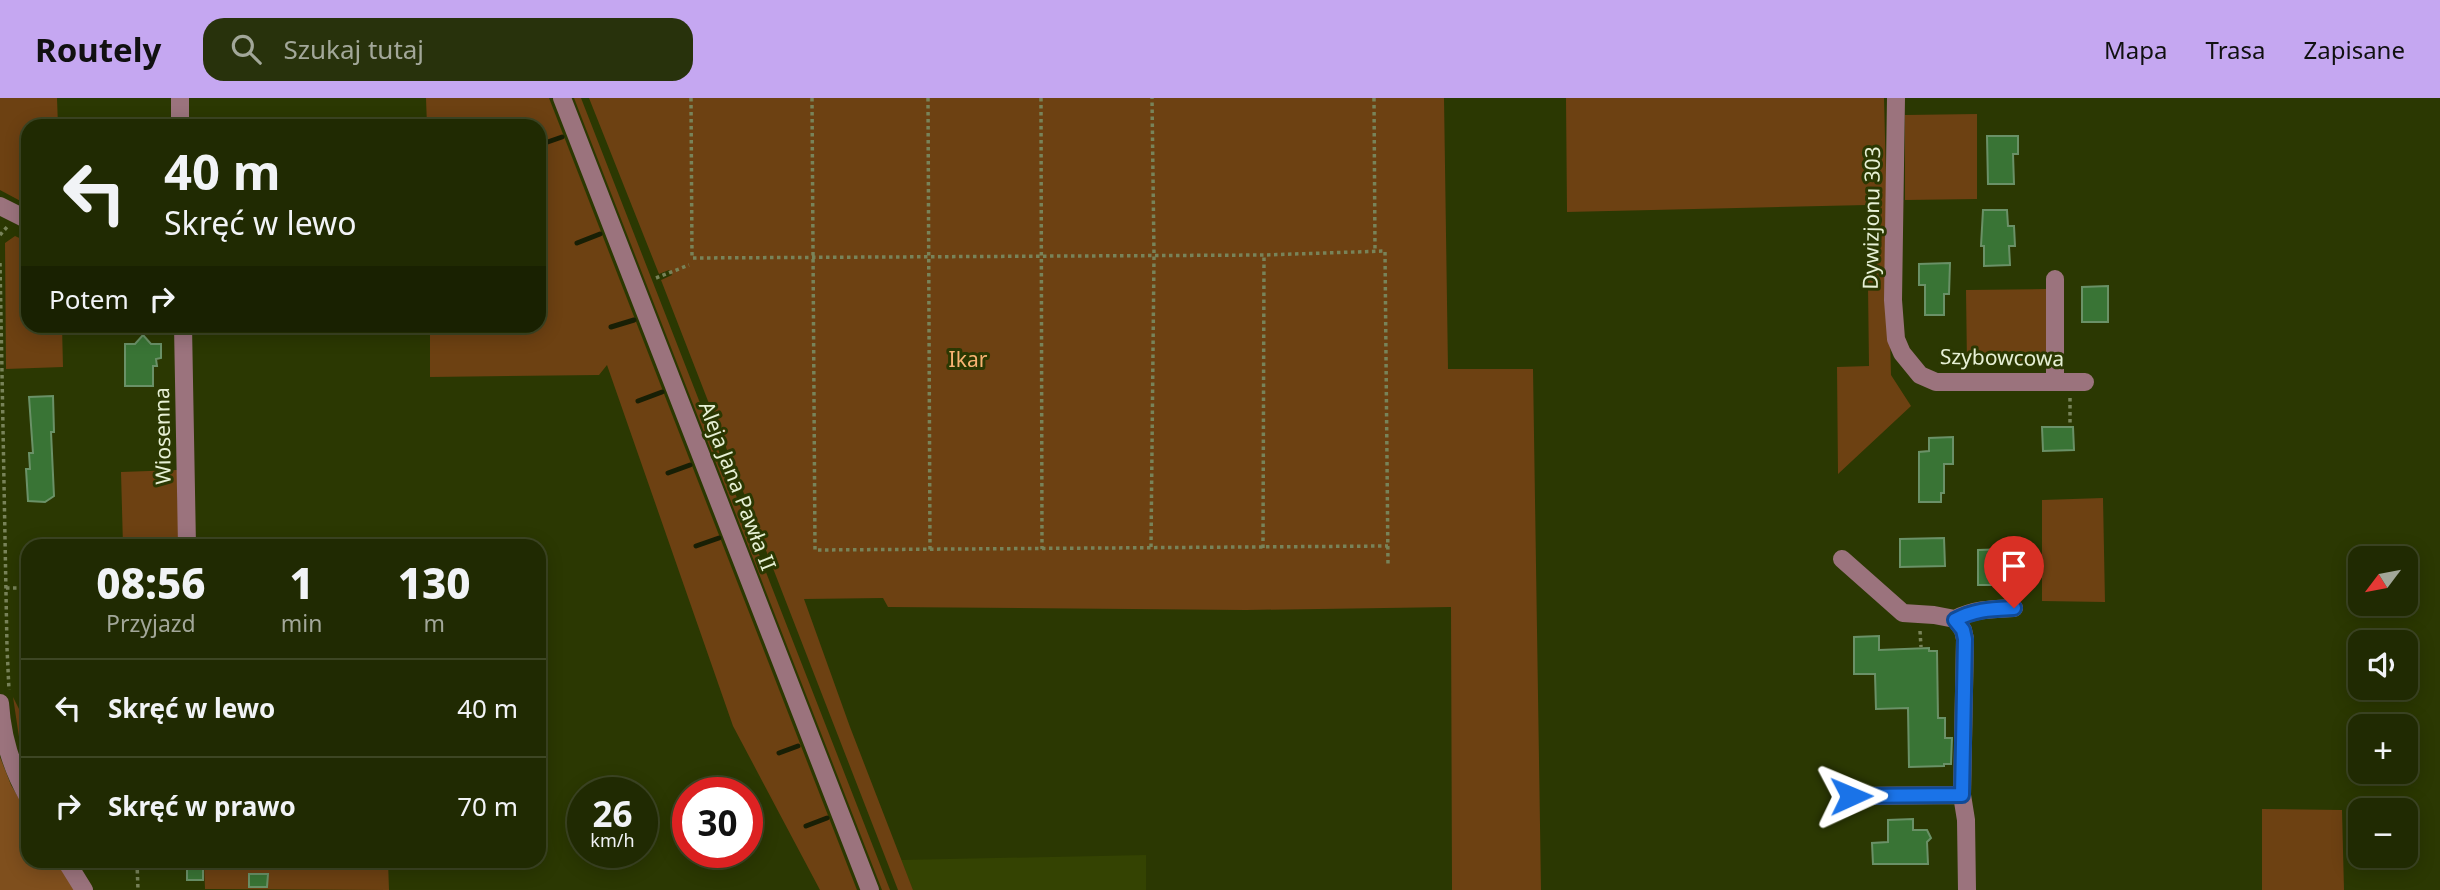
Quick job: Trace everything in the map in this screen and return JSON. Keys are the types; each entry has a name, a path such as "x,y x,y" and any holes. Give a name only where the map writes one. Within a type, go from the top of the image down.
{"street":[{"path":"180,98 180,119"},
{"name":"Aleja Jana Pawła II","path":"562,98 870,890"},
{"name":"Dywizjonu 303","path":"1896,98 1893,300 1896,339"},
{"path":"0,206 21,216"},
{"path":"2054,279 2070,382"},
{"name":"Wiosenna","path":"183,333 187,539"},
{"name":"Szybowcowa","path":"1896,339 1902,353 1920,375 1936,382 2070,382"},
{"path":"1842,559 1903,613 1934,615 1955,620 1963,630 1962,795 1966,820 1967,890"},
{"path":"1955,620 1969,612 2014,608"},
{"path":"5,698 4,739 21,782"},
{"path":"1851,796 1962,795"},
{"path":"70,868 84,890"}],"path":[{"path":"691,98 692,258 1264,255 1385,251 1388,565"},
{"path":"812,98 814,550 1388,546"},
{"path":"928,98 930,550"},
{"path":"1041,98 1042,549"},
{"path":"1151,547 1154,255 1152,98"},
{"path":"1374,98 1375,251"},
{"path":"1263,548 1264,255"},
{"path":"0,262 7,648 5,698"},
{"path":"656,278 690,265"},
{"path":"2070,382 2070,424"},
{"path":"6,588 21,587"},
{"path":"0,648 7,648"},
{"path":"137,868 138,890"}],"shaded area":[{"path":"0,757 21,802 21,868 61,868 75,890 0,890"},
{"path":"1146,855 1146,890 913,890 901,860"}],"green space":[{"path":"0,98 57,98 58,119 21,119 21,201 0,190"},
{"path":"426,98 549,98 857,890 820,890 763,783 763,777 760,777 733,726 607,365 599,375 430,377 430,333 546,333 546,119 427,119"},
{"path":"574,98 581,98 890,890 882,890"},
{"name":"Ikar","path":"589,98 1444,98 1448,369 1533,369 1541,890 1452,890 1451,607 1246,610 888,607 883,598 804,599 913,890 898,890 661,280 672,275 669,270 659,274"},
{"path":"1566,98 1884,98 1891,375 1911,406 1838,474 1837,367 1869,366 1867,205 1567,212"},
{"path":"1977,114 1977,199 1905,200 1905,115"},
{"path":"15,236 21,239 21,333 62,333 63,367 6,369 5,243"},
{"path":"2046,289 2047,364 1967,365 1966,290"},
{"path":"177,470 179,539 123,539 121,472"},
{"path":"2103,498 2105,602 2042,601 2042,500"},
{"path":"13,697 21,713 21,743"},
{"path":"2262,809 2342,810 2344,890 2262,890"},
{"path":"204,868 388,868 389,890 205,889"}],"building":[{"path":"1987,136 2018,136 2018,154 2013,154 2014,184 1988,184"},
{"path":"1983,210 2007,210 2008,226 2014,226 2015,246 2009,246 2010,265 1984,266 1984,246 1981,246"},
{"path":"1950,263 1949,294 1944,294 1944,315 1925,315 1925,285 1919,285 1919,264"},
{"path":"2108,286 2108,322 2082,322 2082,287"},
{"path":"143,335 151,344 161,344 161,358 156,359 157,366 153,366 153,386 125,386 125,344 135,344"},
{"path":"53,396 54,432 51,432 54,496 45,502 28,501 26,469 30,469 29,453 33,453 29,397"},
{"path":"2042,427 2073,427 2074,450 2043,451"},
{"path":"1953,437 1953,464 1944,464 1944,493 1941,493 1941,502 1919,502 1919,452 1929,451 1929,438"},
{"path":"1944,538 1945,566 1900,567 1900,539"},
{"path":"2011,549 2012,579 1997,579 1997,585 1978,585 1978,550"},
{"path":"1879,636 1879,650 1929,648 1929,651 1937,651 1938,718 1945,718 1945,738 1952,738 1951,764 1909,767 1908,708 1876,709 1875,674 1854,674 1854,637"},
{"path":"1913,819 1913,830 1927,830 1931,838 1927,842 1928,864 1873,864 1872,843 1888,842 1888,820"},
{"path":"187,868 203,868 203,880 187,880"},
{"path":"249,874 268,874 267,887 249,887"}],"waterway":[{"path":"546,143 562,137"},
{"path":"577,243 600,234"},
{"path":"611,327 634,320"},
{"path":"638,401 662,392"},
{"path":"668,473 690,465"},
{"path":"696,546 719,538"},
{"path":"779,753 798,746"},
{"path":"806,826 827,818"}],"route":[{"path":"1851,796 1962,795 1965,639 1963,630 1955,620 1969,612 2014,608"}]}
